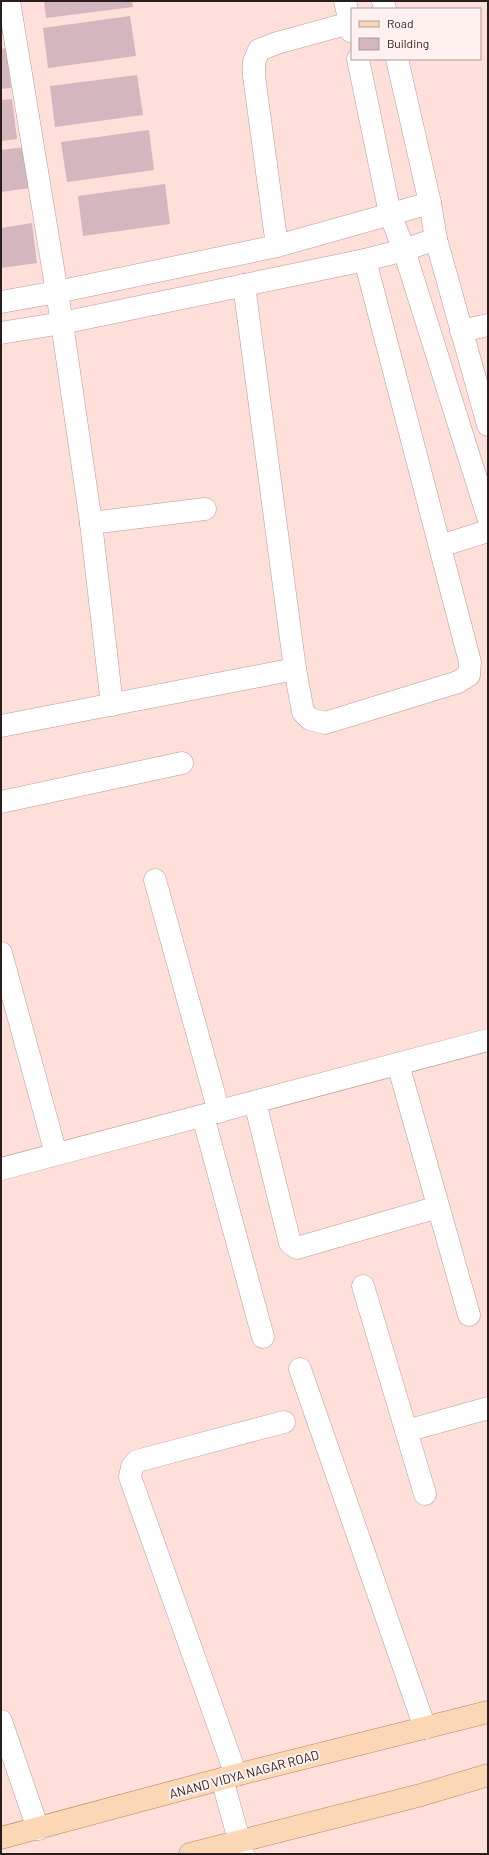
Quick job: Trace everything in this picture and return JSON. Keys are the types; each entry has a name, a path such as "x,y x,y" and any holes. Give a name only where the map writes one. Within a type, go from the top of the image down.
{"main road":[{"name":"ANAND VIDYA NAGAR ROAD","path":"1,1838 229,1777 488,1712"},
{"path":"190,1854 241,1848 488,1776"}],"street":[{"path":"9,1 62,323 91,523 112,705"},
{"path":"278,246 254,76 254,62 259,50 277,43 351,28 345,1"},
{"path":"358,60 390,214 404,250 488,517"},
{"path":"397,60 430,204 436,239 488,425"},
{"path":"1,302 57,292 278,246 430,204"},
{"path":"1,333 62,323 365,260 404,250 436,239"},
{"path":"244,285 295,669 303,712 310,719 326,723 458,682 468,675 470,662 365,260"},
{"path":"461,331 488,325"},
{"path":"91,523 205,509"},
{"path":"440,546 488,531"},
{"path":"1,726 295,669"},
{"path":"1,802 182,763"},
{"path":"155,880 263,1337"},
{"path":"1,953 56,1154"},
{"path":"1,1169 488,1040"},
{"path":"398,1064 468,1315"},
{"path":"255,1102 290,1243 296,1248 438,1207"},
{"path":"363,1286 425,1494"},
{"path":"300,1369 425,1728"},
{"path":"406,1431 488,1408"},
{"path":"241,1848 229,1777 130,1477 132,1467 137,1461 284,1422"},
{"path":"1,1721 38,1829"}],"building":[{"path":"44,1 132,1 133,7 46,18"},
{"path":"130,16 136,56 48,68 43,28"},
{"path":"1,23 4,34 1,34"},
{"path":"6,48 11,88 1,89 1,49"},
{"path":"137,75 143,115 55,127 50,86"},
{"path":"12,99 17,139 1,141 1,100"},
{"path":"149,130 154,170 67,182 61,142"},
{"path":"25,147 30,188 1,192 1,150"},
{"path":"165,184 170,224 83,236 78,196"},
{"path":"32,223 37,263 1,268 1,228"}]}
